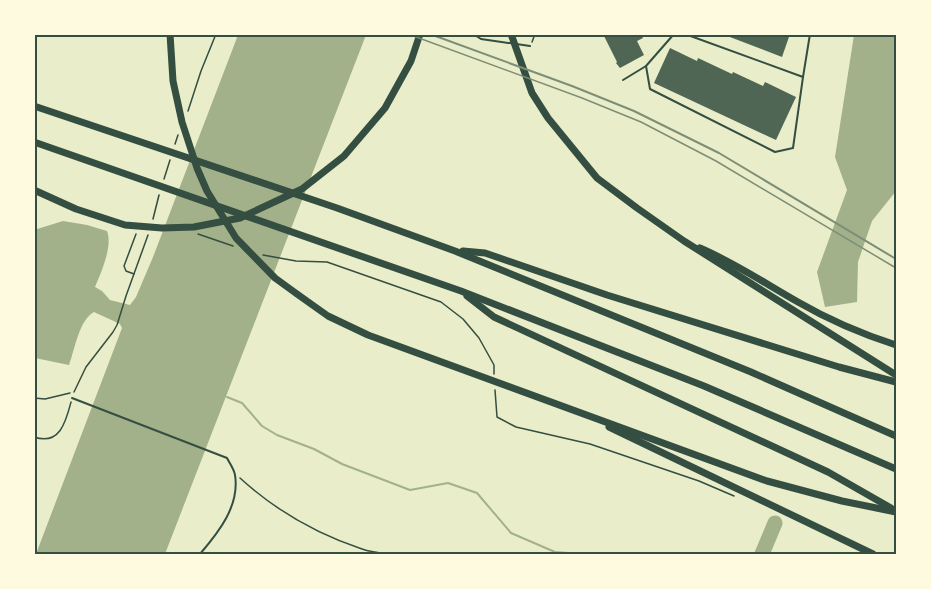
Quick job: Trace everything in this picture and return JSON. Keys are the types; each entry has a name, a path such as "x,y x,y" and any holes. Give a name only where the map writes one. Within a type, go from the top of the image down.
{"highway":[{"path":"170,34 173,81 182,122 207,191 236,238 253,256 275,278 328,316 368,335 767,481 842,501 897,512"},
{"path":"34,190 76,209 125,225 162,228 194,227 240,218 302,189 344,156 385,108 411,61 420,34"},
{"path":"511,34 532,93 548,118 597,178 684,241 897,375"},
{"path":"34,106 150,147 337,208 455,251 751,372 897,436"},
{"path":"34,142 461,291 704,386 897,469"},
{"path":"684,241 723,257 800,304 847,327 897,345"},
{"path":"455,251 485,253 607,295 839,367 897,382"},
{"path":"461,291 494,317 828,472 897,512"},
{"path":"582,414 873,555"}],"lane":[{"path":"472,34 481,39 530,46"},
{"path":"623,80 646,66 674,34"},
{"path":"685,34 803,77"},
{"path":"646,66 650,89 775,152 793,148 810,34"},
{"path":"72,398 228,458 235,473 236,487 232,504 220,530 200,555"}],"path":[{"path":"530,46 535,34"},
{"path":"151,218 162,222"},
{"path":"194,233 237,248"},
{"path":"34,437 47,438 61,430 67,419 74,392 86,367 117,326 134,274 126,271 124,266 135,234"},
{"path":"259,255 296,261 327,262 441,302 464,319 479,338 494,365"},
{"path":"34,398 45,399 74,392"},
{"path":"495,395 497,417 516,427 590,444 699,481 741,499"},
{"path":"235,473 259,496 304,524 363,550 390,555"}],"shaded area":[{"path":"238,35 366,35 165,554 36,554 122,328 120,324 94,312 81,328 69,365 35,358 34,230 63,221 107,231 107,252 95,287 110,300 130,305 136,297 153,257"},
{"path":"854,35 896,35 896,191 872,221 858,262 857,302 825,307 817,272 847,190 835,157"}],"building":[{"path":"603,34 641,34 643,38 637,41 644,55 620,68"},
{"path":"722,34 790,34 782,57"},
{"path":"670,48 697,61 698,58 763,86 765,82 796,97 776,140 654,83"}],"waterway":[{"path":"227,397 242,403 262,426 277,435 314,449 342,464 410,490 448,483 477,493 511,533 555,552 581,554"},
{"path":"762,554 775,523"}],"tram line":[{"path":"408,34 641,122 716,161 896,268"}],"railway":[{"path":"430,34 634,111 719,153 896,259"}]}
